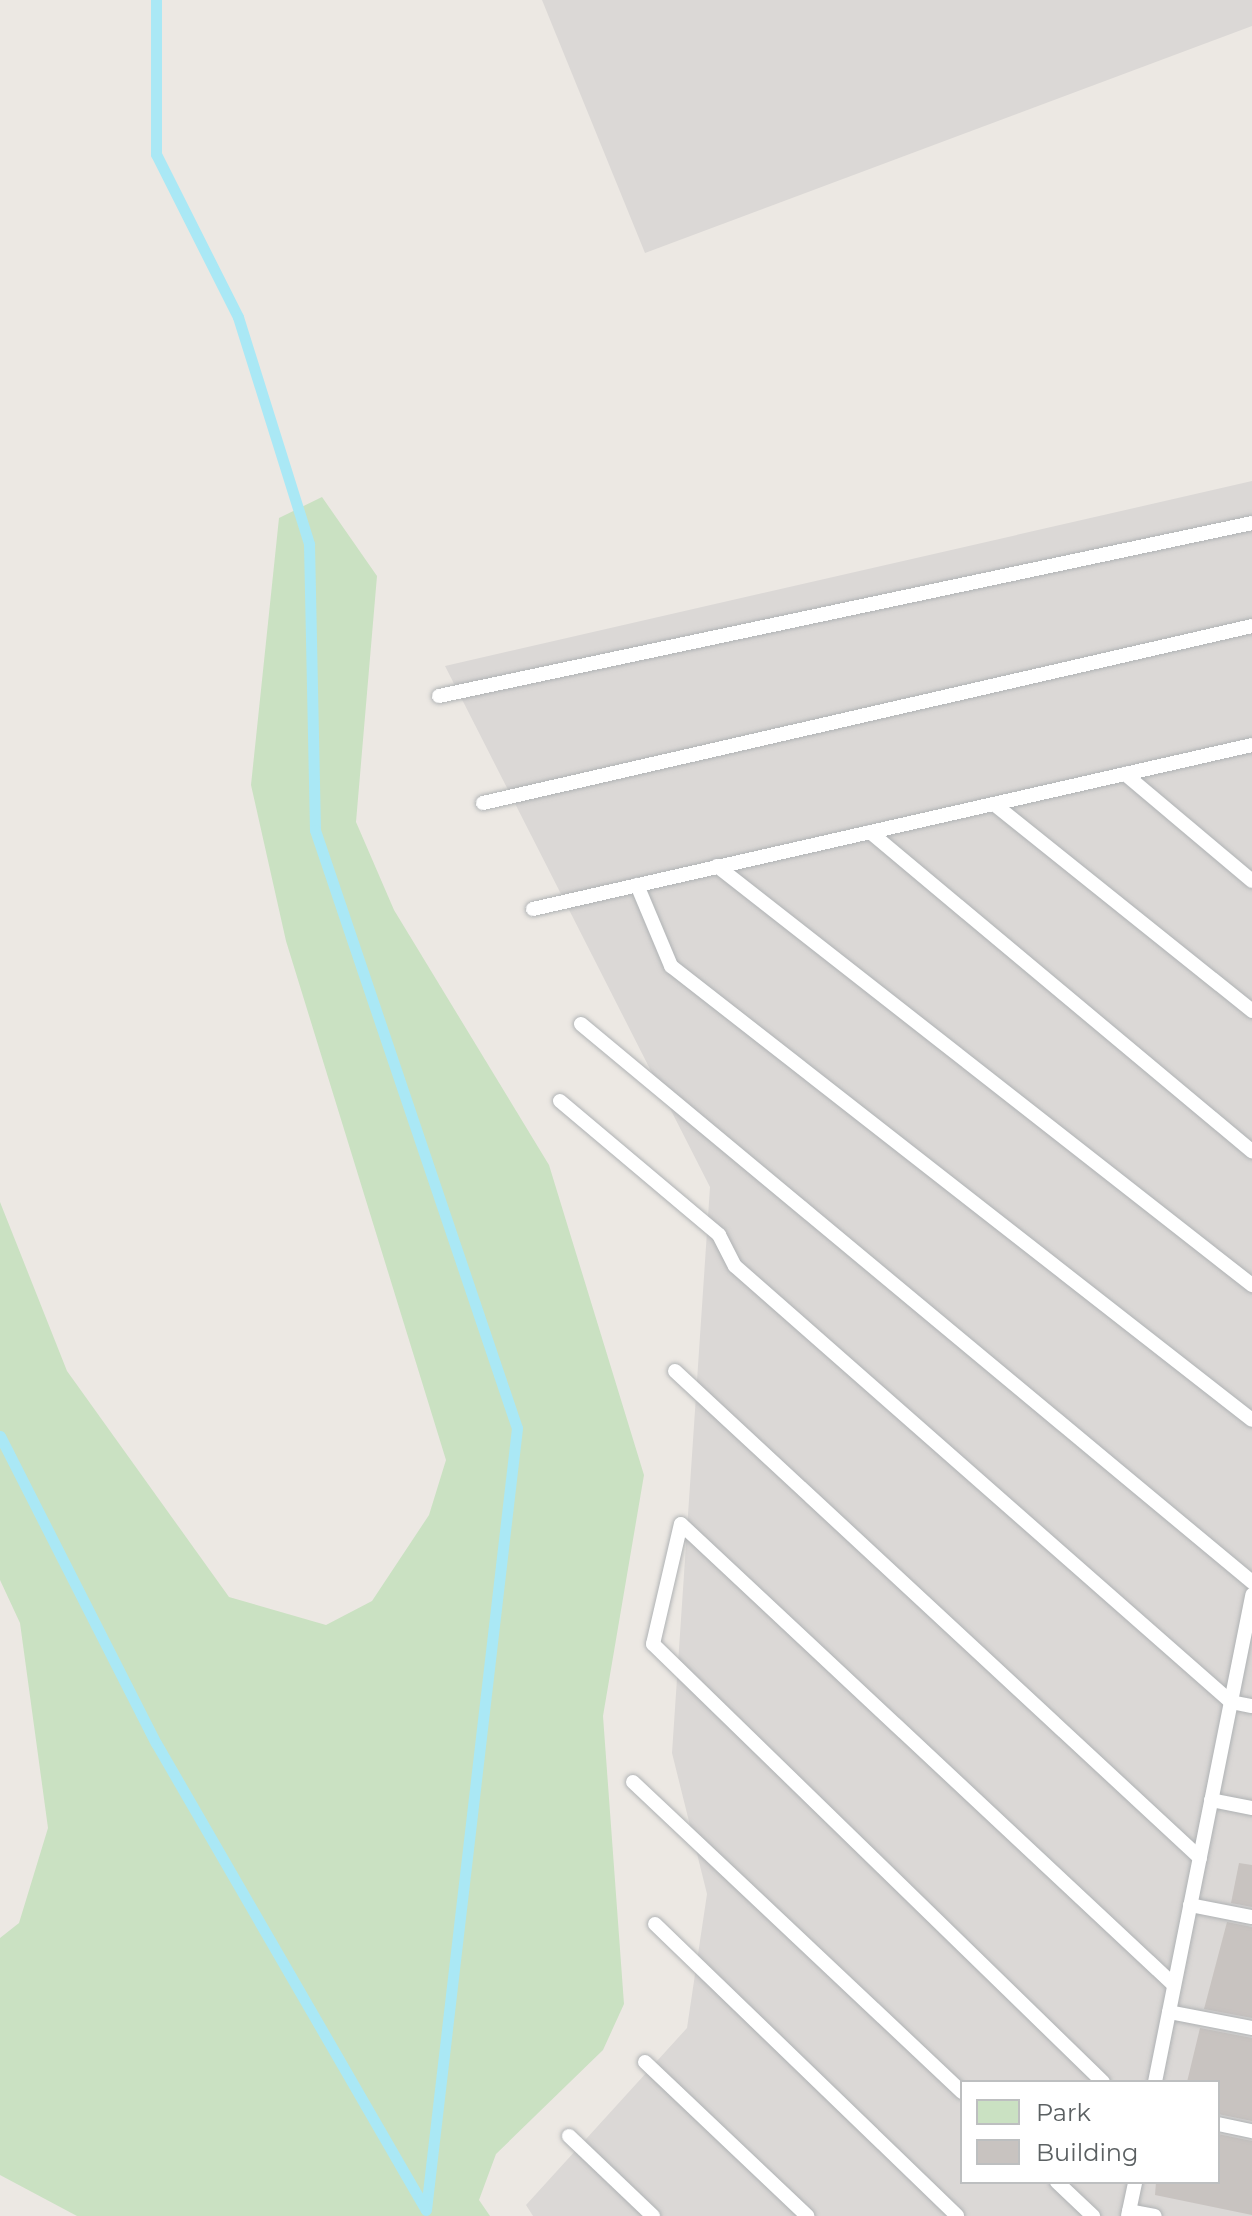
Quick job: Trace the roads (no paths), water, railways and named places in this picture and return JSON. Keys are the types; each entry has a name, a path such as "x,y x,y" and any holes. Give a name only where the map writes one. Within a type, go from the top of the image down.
{"lane":[{"path":"439,696 1252,523"},
{"path":"483,803 1252,626"},
{"path":"533,909 1252,745"},
{"path":"1125,774 1252,881"},
{"path":"994,804 1252,1011"},
{"path":"870,832 1252,1151"},
{"path":"717,866 1252,1285"},
{"path":"637,885 671,966 1252,1420"},
{"path":"581,1024 1252,1582"},
{"path":"560,1101 719,1235 735,1266 1231,1702 1252,1706"},
{"path":"675,1371 1200,1858"},
{"path":"1101,2080 653,1644 681,1524 1174,1985"},
{"path":"1155,2080 1252,1595"},
{"path":"633,1782 960,2090"},
{"path":"1211,1800 1252,1808"},
{"path":"1190,1905 1252,1917"},
{"path":"655,1924 957,2216"},
{"path":"1169,2012 1252,2028"},
{"path":"645,2062 807,2216"},
{"path":"1220,2124 1252,2131"},
{"path":"569,2136 653,2216"},
{"path":"1059,2184 1093,2216"},
{"path":"1135,2184 1129,2213 1155,2216"}],"waterway":[{"path":"156,0 156,154 238,317 309,544 315,830 517,1428 426,2210"},
{"path":"0,1436 156,1743 426,2210"}]}
